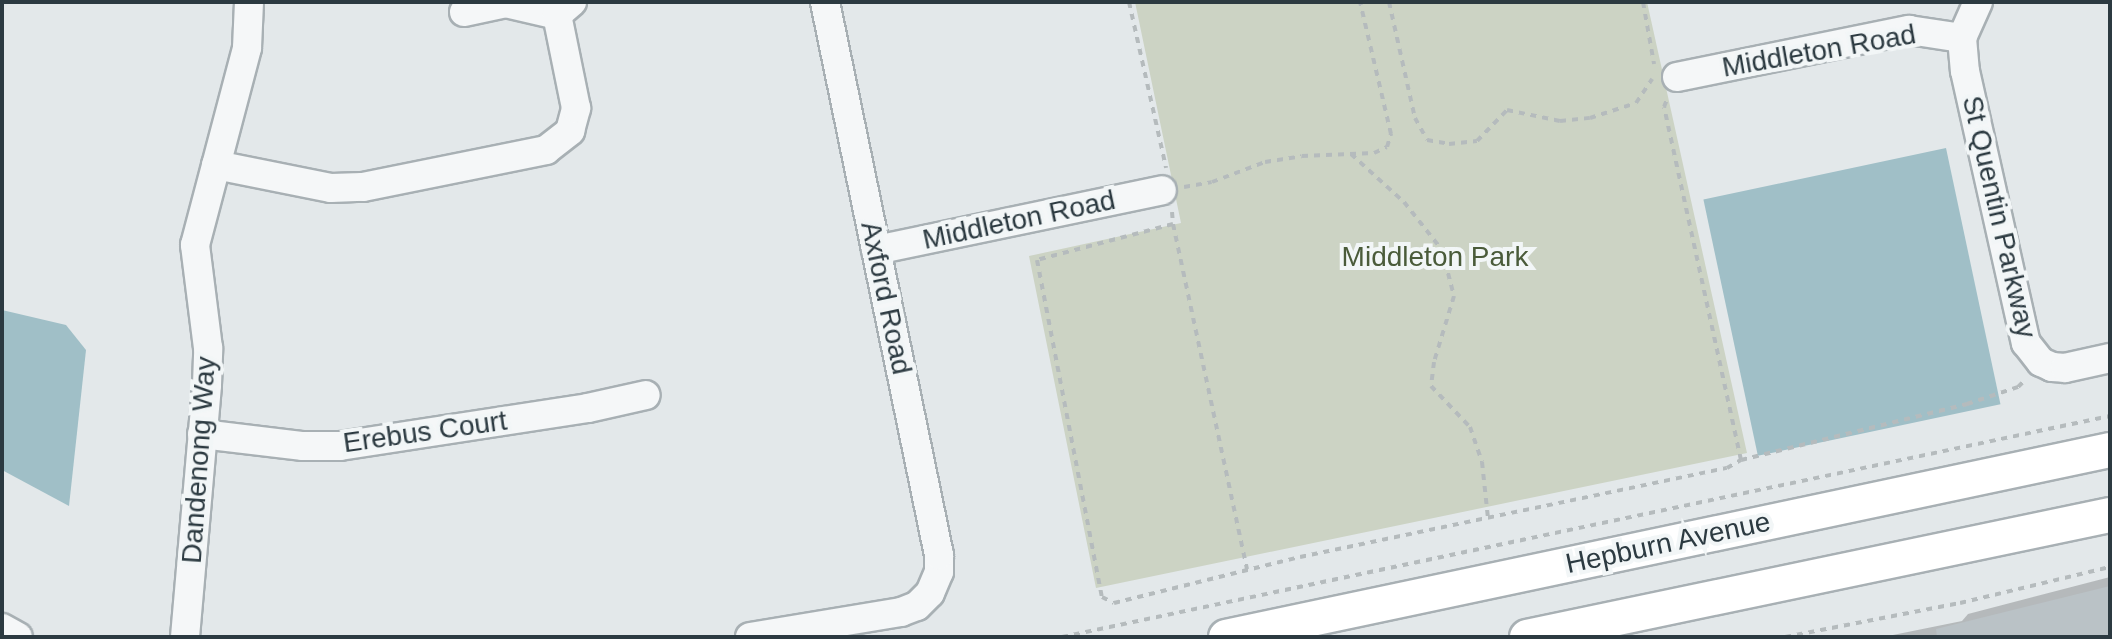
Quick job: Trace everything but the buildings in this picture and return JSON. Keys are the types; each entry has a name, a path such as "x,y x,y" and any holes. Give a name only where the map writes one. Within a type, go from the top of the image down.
{"main road":[{"name":"Hepburn Avenue","path":"1226,637 2110,450"},
{"path":"1527,637 2110,515"}],"street":[{"name":"Dandenong Way","path":"185,637 208,348 195,245 247,48 249,2"},
{"name":"Axford Road","path":"750,637 901,612 917,606 930,593 939,572 939,555 825,2"},
{"path":"1962,38 1978,2"},
{"path":"216,165 331,188 363,187 546,150 570,131 576,108 565,8 506,3 464,12"},
{"name":"Middleton Road","path":"1665,71 1909,30 1962,38"},
{"name":"St Quentin Parkway","path":"1962,38 1965,71 2026,343 2041,362 2065,368 2110,358"},
{"name":"Middleton Road","path":"876,250 1166,190"},
{"name":"Erebus Court","path":"202,434 303,446 340,446 588,408 646,395"},
{"path":"2,628 18,637"}],"path":[{"path":"1129,2 1247,569"},
{"path":"1166,190 1212,182 1265,162 1302,156 1374,153 1387,147 1391,134 1360,2"},
{"path":"1389,2 1415,118 1427,140 1449,144 1477,141 1507,110 1560,121 1590,118 1636,103 1665,71"},
{"path":"1643,2 1665,71 1664,107 1741,460"},
{"path":"1351,154 1404,202 1442,250 1454,296 1434,362 1431,386 1470,427 1482,462 1488,518"},
{"path":"1173,224 1037,260 1102,597 1114,603 1247,569 1727,468 1741,460 1967,404 2018,387 2041,362"},
{"path":"1062,637 2110,416"},
{"path":"1785,637 1960,603 2110,567"}],"green space":[{"name":"Middleton Park","path":"1135,2 1647,2 1747,453 1096,588 1029,256 1181,223"}],"water":[{"path":"1946,148 2000,404 1758,456 1703,200"},
{"path":"2,310 66,325 86,350 69,506 2,470"}]}
